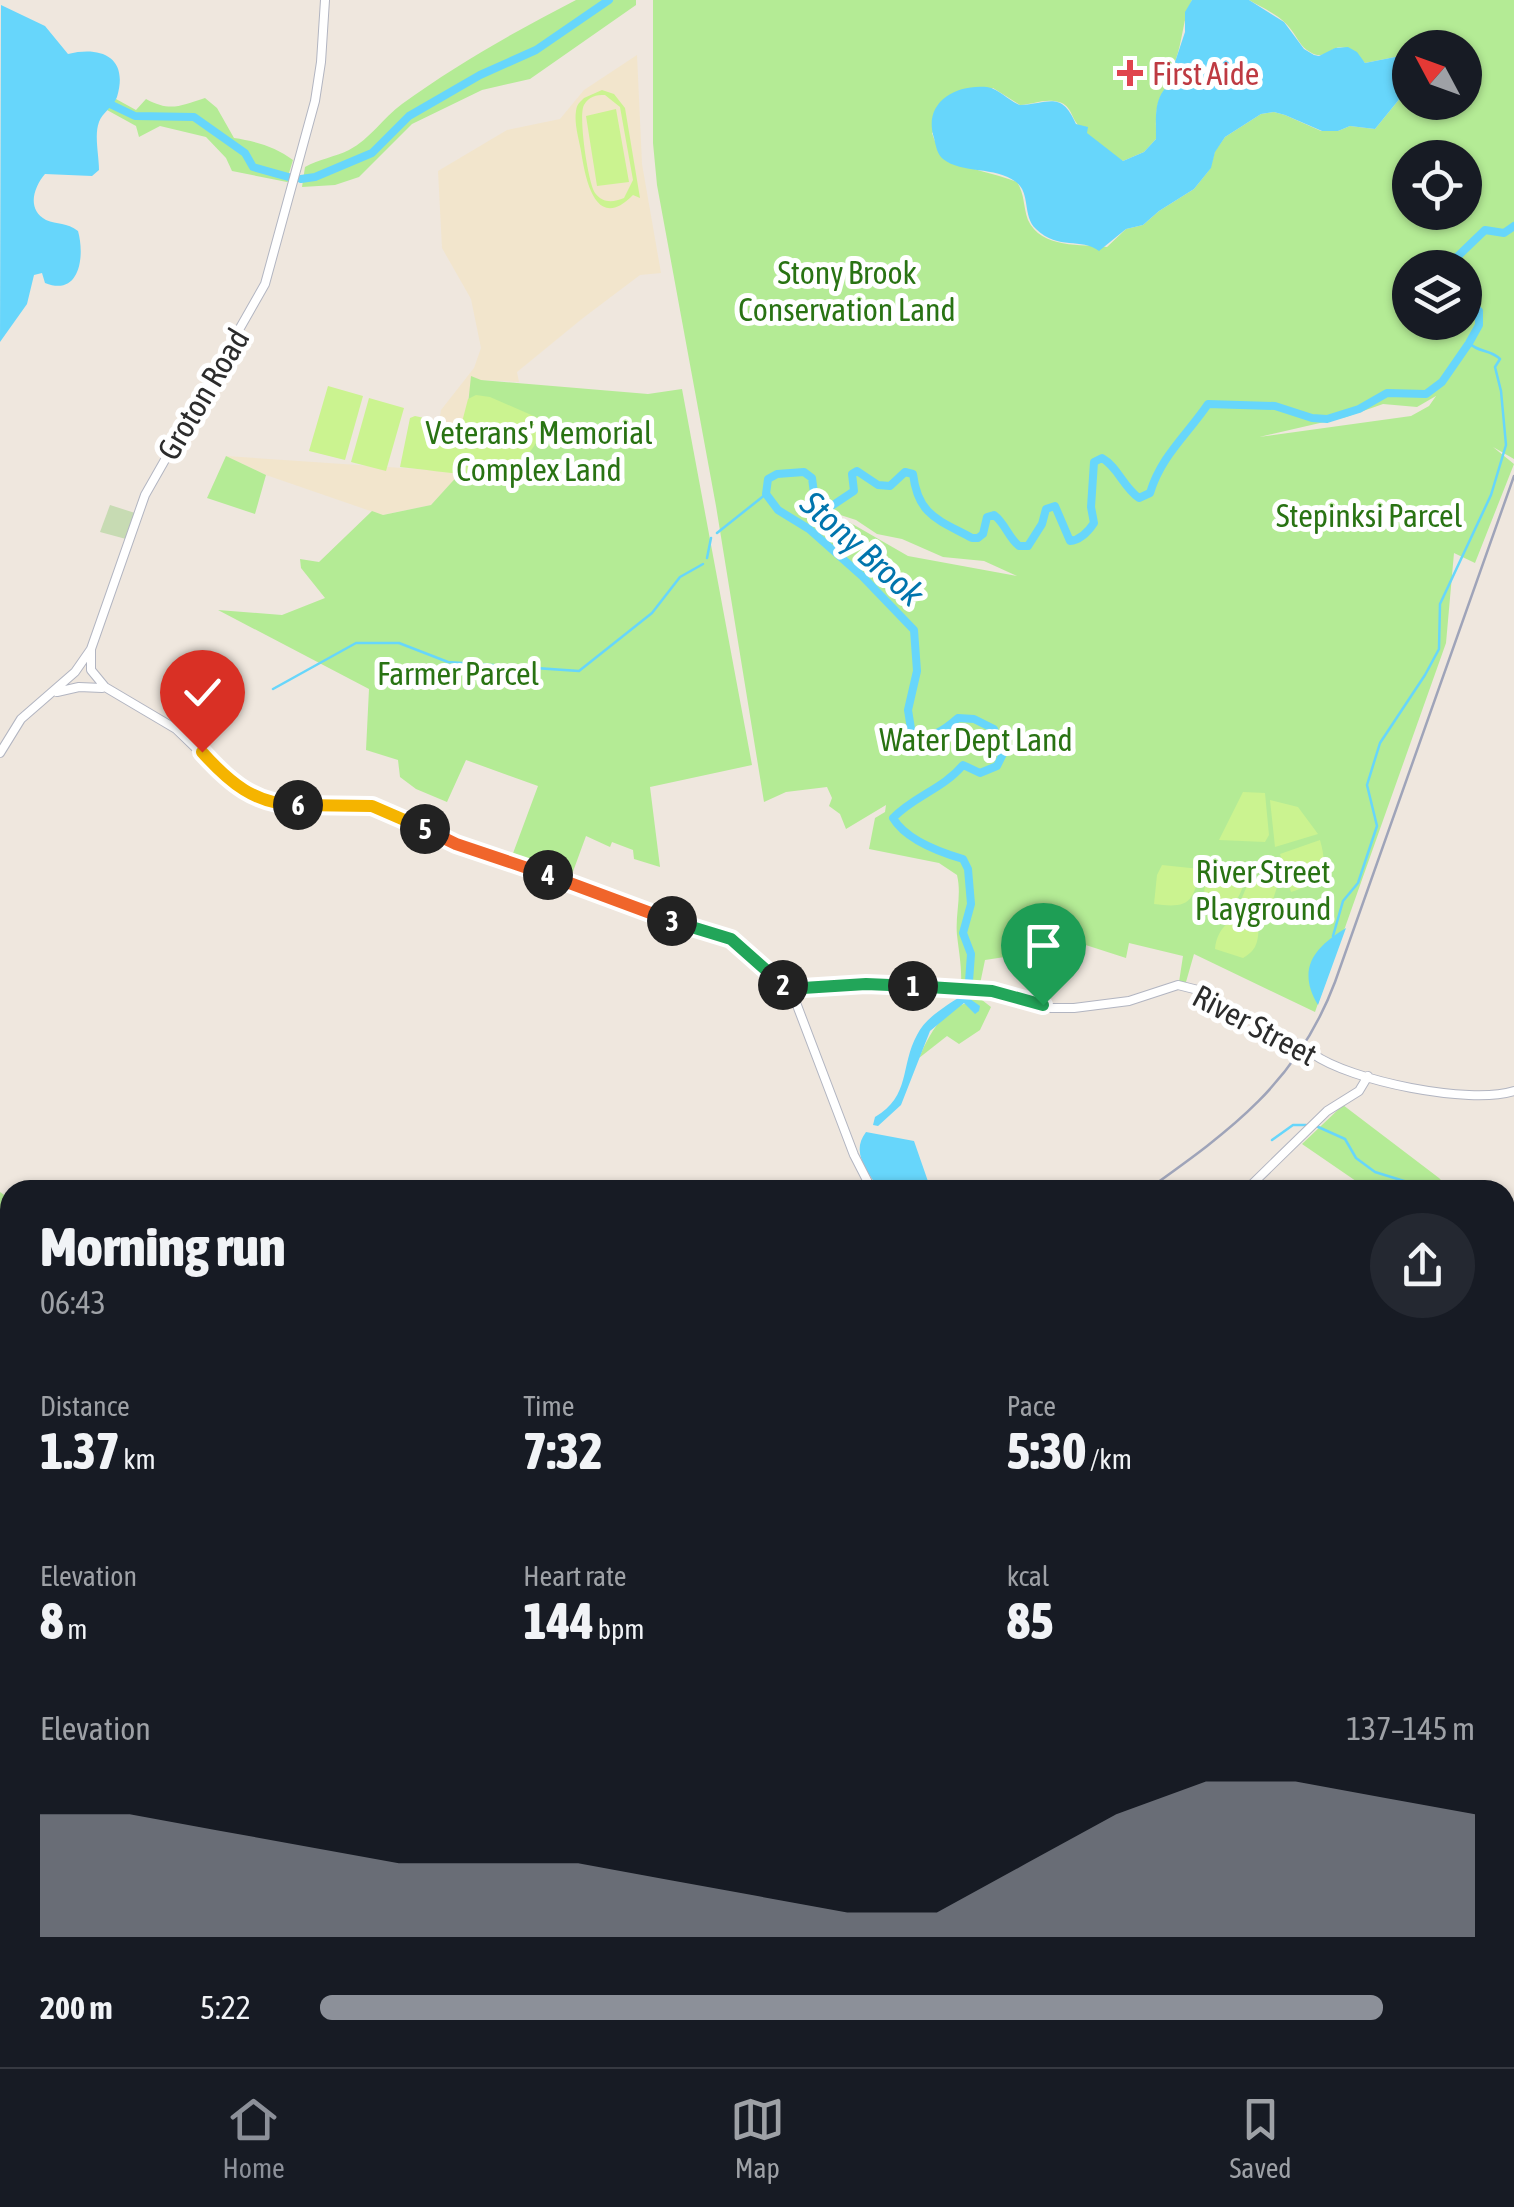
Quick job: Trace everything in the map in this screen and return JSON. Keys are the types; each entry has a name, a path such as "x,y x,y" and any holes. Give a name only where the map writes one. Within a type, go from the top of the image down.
{"main road":[{"name":"Groton Road","path":"0,752 21,720 75,672 91,649 145,495 248,319 272,266 317,88 325,0"},
{"path":"91,649 90,670 108,690 176,730 231,782 256,797 275,804 363,805 380,809 456,844 660,918 722,934 787,989 797,1005 867,1180"},
{"path":"52,693 79,687 108,690"},
{"name":"River Street","path":"787,989 866,984 963,989 1005,994 1051,1008 1074,1008 1129,1002 1182,986 1208,995 1337,1068 1471,1097 1514,1092"},
{"path":"1256,1180 1327,1111 1359,1091 1368,1076"}],"shaded area":[{"path":"637,55 642,164 661,273 640,275 583,318 517,372 519,382 481,380 461,473 431,505 382,515 266,475 226,456 432,470 441,410 474,368 481,348 471,299 442,248 438,171 507,130 560,119 584,90"}],"green space":[{"path":"576,0 636,0 636,5 530,79 482,90 412,124 359,177 335,185 302,187 305,167 357,145 402,104 444,75"},
{"path":"653,0 1192,0 1175,62 1182,74 1161,95 1156,139 1144,152 1123,161 1084,131 1063,104 1049,101 1020,105 993,88 932,133 937,145 955,161 1017,182 1028,220 1042,236 1063,243 1107,247 1126,229 1143,225 1194,189 1210,169 1215,151 1225,137 1261,114 1285,115 1321,131 1350,126 1375,129 1392,108 1392,120 1482,120 1482,30 1392,30 1392,58 1365,63 1346,48 1323,55 1310,52 1281,19 1249,0 1514,0 1514,459 1493,447 1514,464 1475,563 1454,553 1446,643 1315,1012 1194,954 1186,982 1179,982 1183,956 1129,943 1126,958 1064,938 1058,946 1049,942 1024,954 985,960 980,984 961,985 957,875 939,863 869,849 875,818 885,812 886,805 846,829 840,814 829,806 832,798 827,787 786,792 764,802 716,506 657,185 653,143","holes":["1436,396 1429,406 1411,416 1259,437 1346,417 1383,404 1417,407","825,513 856,520 877,534 902,539 943,557 984,561 1017,576 908,556 842,518"]},
{"path":"602,90 614,94 625,108 640,198 633,195 609,208 594,197 585,174 576,126 576,109 584,98","holes":["599,95 620,107 633,180 624,198 609,201 598,197 592,187 582,111 588,100"]},
{"path":"205,98 217,108 234,138 265,145 293,160 291,180 232,171 226,158 206,137 160,126 139,137 136,126 107,110 116,99 136,110 146,99 169,107"},
{"path":"616,109 629,182 597,186 586,116"},
{"path":"471,376 648,394 682,389 752,765 650,787 660,867 634,859 633,850 612,842 610,847 586,836 571,877 512,856 538,786 466,760 447,802 416,789 400,777 398,760 366,750 369,689 218,610 282,615 325,598 301,568 300,559 319,562 372,511 383,515 431,505 461,472"},
{"path":"328,386 363,396 345,460 309,451"},
{"path":"476,395 490,397 545,421 535,444 522,460 486,473 400,467 410,418 461,426 468,399"},
{"path":"369,398 404,408 386,471 351,462"},
{"path":"226,456 266,475 255,514 207,498"},
{"path":"110,505 135,513 126,539 100,532"},
{"path":"1243,792 1265,793 1269,835 1265,842 1219,840"},
{"path":"1270,800 1298,807 1318,834 1275,847"},
{"path":"1320,840 1324,860 1320,874 1310,884 1291,892 1280,854"},
{"path":"1162,865 1200,869 1188,901 1154,904"},
{"path":"1207,873 1244,880 1235,901 1224,910 1201,913"},
{"name":"River Street Playground","path":"1249,881 1277,887 1267,918 1238,907"},
{"path":"1252,914 1259,922 1252,951 1243,958 1215,949 1226,924"},
{"path":"973,993 991,1007 980,1030 959,1044 947,1036 919,1058 939,1023 953,1009 971,1002"},
{"path":"1343,1105 1441,1180 1354,1180 1302,1144"}],"water":[{"path":"1192,0 1249,0 1284,22 1304,49 1314,55 1348,47 1365,63 1392,58 1392,108 1375,129 1350,126 1338,131 1322,131 1274,112 1261,114 1225,137 1211,168 1194,189 1143,225 1126,229 1099,251 1053,240 1036,229 1021,187 1008,177 959,167 939,155 932,126 937,106 952,93 975,87 991,88 1020,105 1059,103 1076,124 1088,127 1087,133 1123,161 1144,152 1156,139 1161,94 1182,74 1175,62 1185,32 1185,12"},
{"path":"1,5 45,26 68,54 91,52 109,58 119,72 120,83 115,100 98,127 99,170 92,176 45,174 35,191 34,204 40,215 78,231 81,252 77,272 66,284 57,286 45,283 42,273 34,275 27,304 0,342"},
{"path":"1346,928 1318,1005 1309,980 1312,960 1325,943"},
{"path":"965,993 973,993 970,999 980,1006 979,1011 975,1014 964,1003 930,1031 901,1105 878,1126 873,1125 875,1117 900,1090 921,1028"},
{"path":"866,1132 914,1141 928,1180 873,1180 860,1155"}],"waterway":[{"path":"301,179 372,153 409,116 480,75 536,50 609,0"},
{"path":"112,105 135,116 194,117 245,153 253,167 292,178"},
{"name":"Stony Brook","path":"1464,250 1485,230 1504,233 1514,226"},
{"name":"Stony Brook","path":"968,995 971,954 963,933 971,904 968,869 963,859 915,839 893,818 963,765 980,773 997,766 1003,754 994,729 974,719 958,718 937,733 912,735 908,710 917,671 914,630 809,529 778,510 766,494 768,479 777,474 804,472 812,478 816,508 827,509 854,491 852,474 857,471 878,485 890,486 905,472 913,474 920,499 932,515 972,538 983,534 987,517 994,515 1019,546 1028,546 1046,509 1055,506 1070,541 1084,535 1094,523 1094,462 1102,458 1108,462 1139,498 1150,493 1168,457 1208,404 1275,406 1327,419 1359,409 1387,393 1426,394 1442,382 1471,340"},
{"path":"1333,936 1343,901 1358,883 1377,826 1367,785 1380,743 1439,649 1440,604 1491,495 1506,445 1495,367 1500,359 1469,343"},
{"path":"717,533 766,494"},
{"path":"707,558 711,538"},
{"path":"273,689 356,643 399,643 448,662 579,671 652,613 680,577 703,564"},
{"path":"1272,1140 1293,1125 1306,1125"},
{"path":"1316,1126 1345,1139 1356,1158 1375,1172 1401,1180"}],"railway":[{"path":"1160,1180 1258,1101 1301,1049 1319,1017 1335,982 1514,476"}],"place":[{"name":"First Aide","path":"1130,73"}],"route":[{"path":"202,752 231,782 266,801 380,809 456,844 660,918 722,934 787,989 881,984 986,990 1043,1005"}],"park label":[{"name":"Stony Brook Conservation Land","path":"847,290"},
{"name":"Veterans' Memorial Complex Land","path":"539,450"},
{"name":"Stepinksi Parcel","path":"1369,515"},
{"name":"Farmer Parcel","path":"458,673"},
{"name":"Water Dept Land","path":"976,739"}]}
